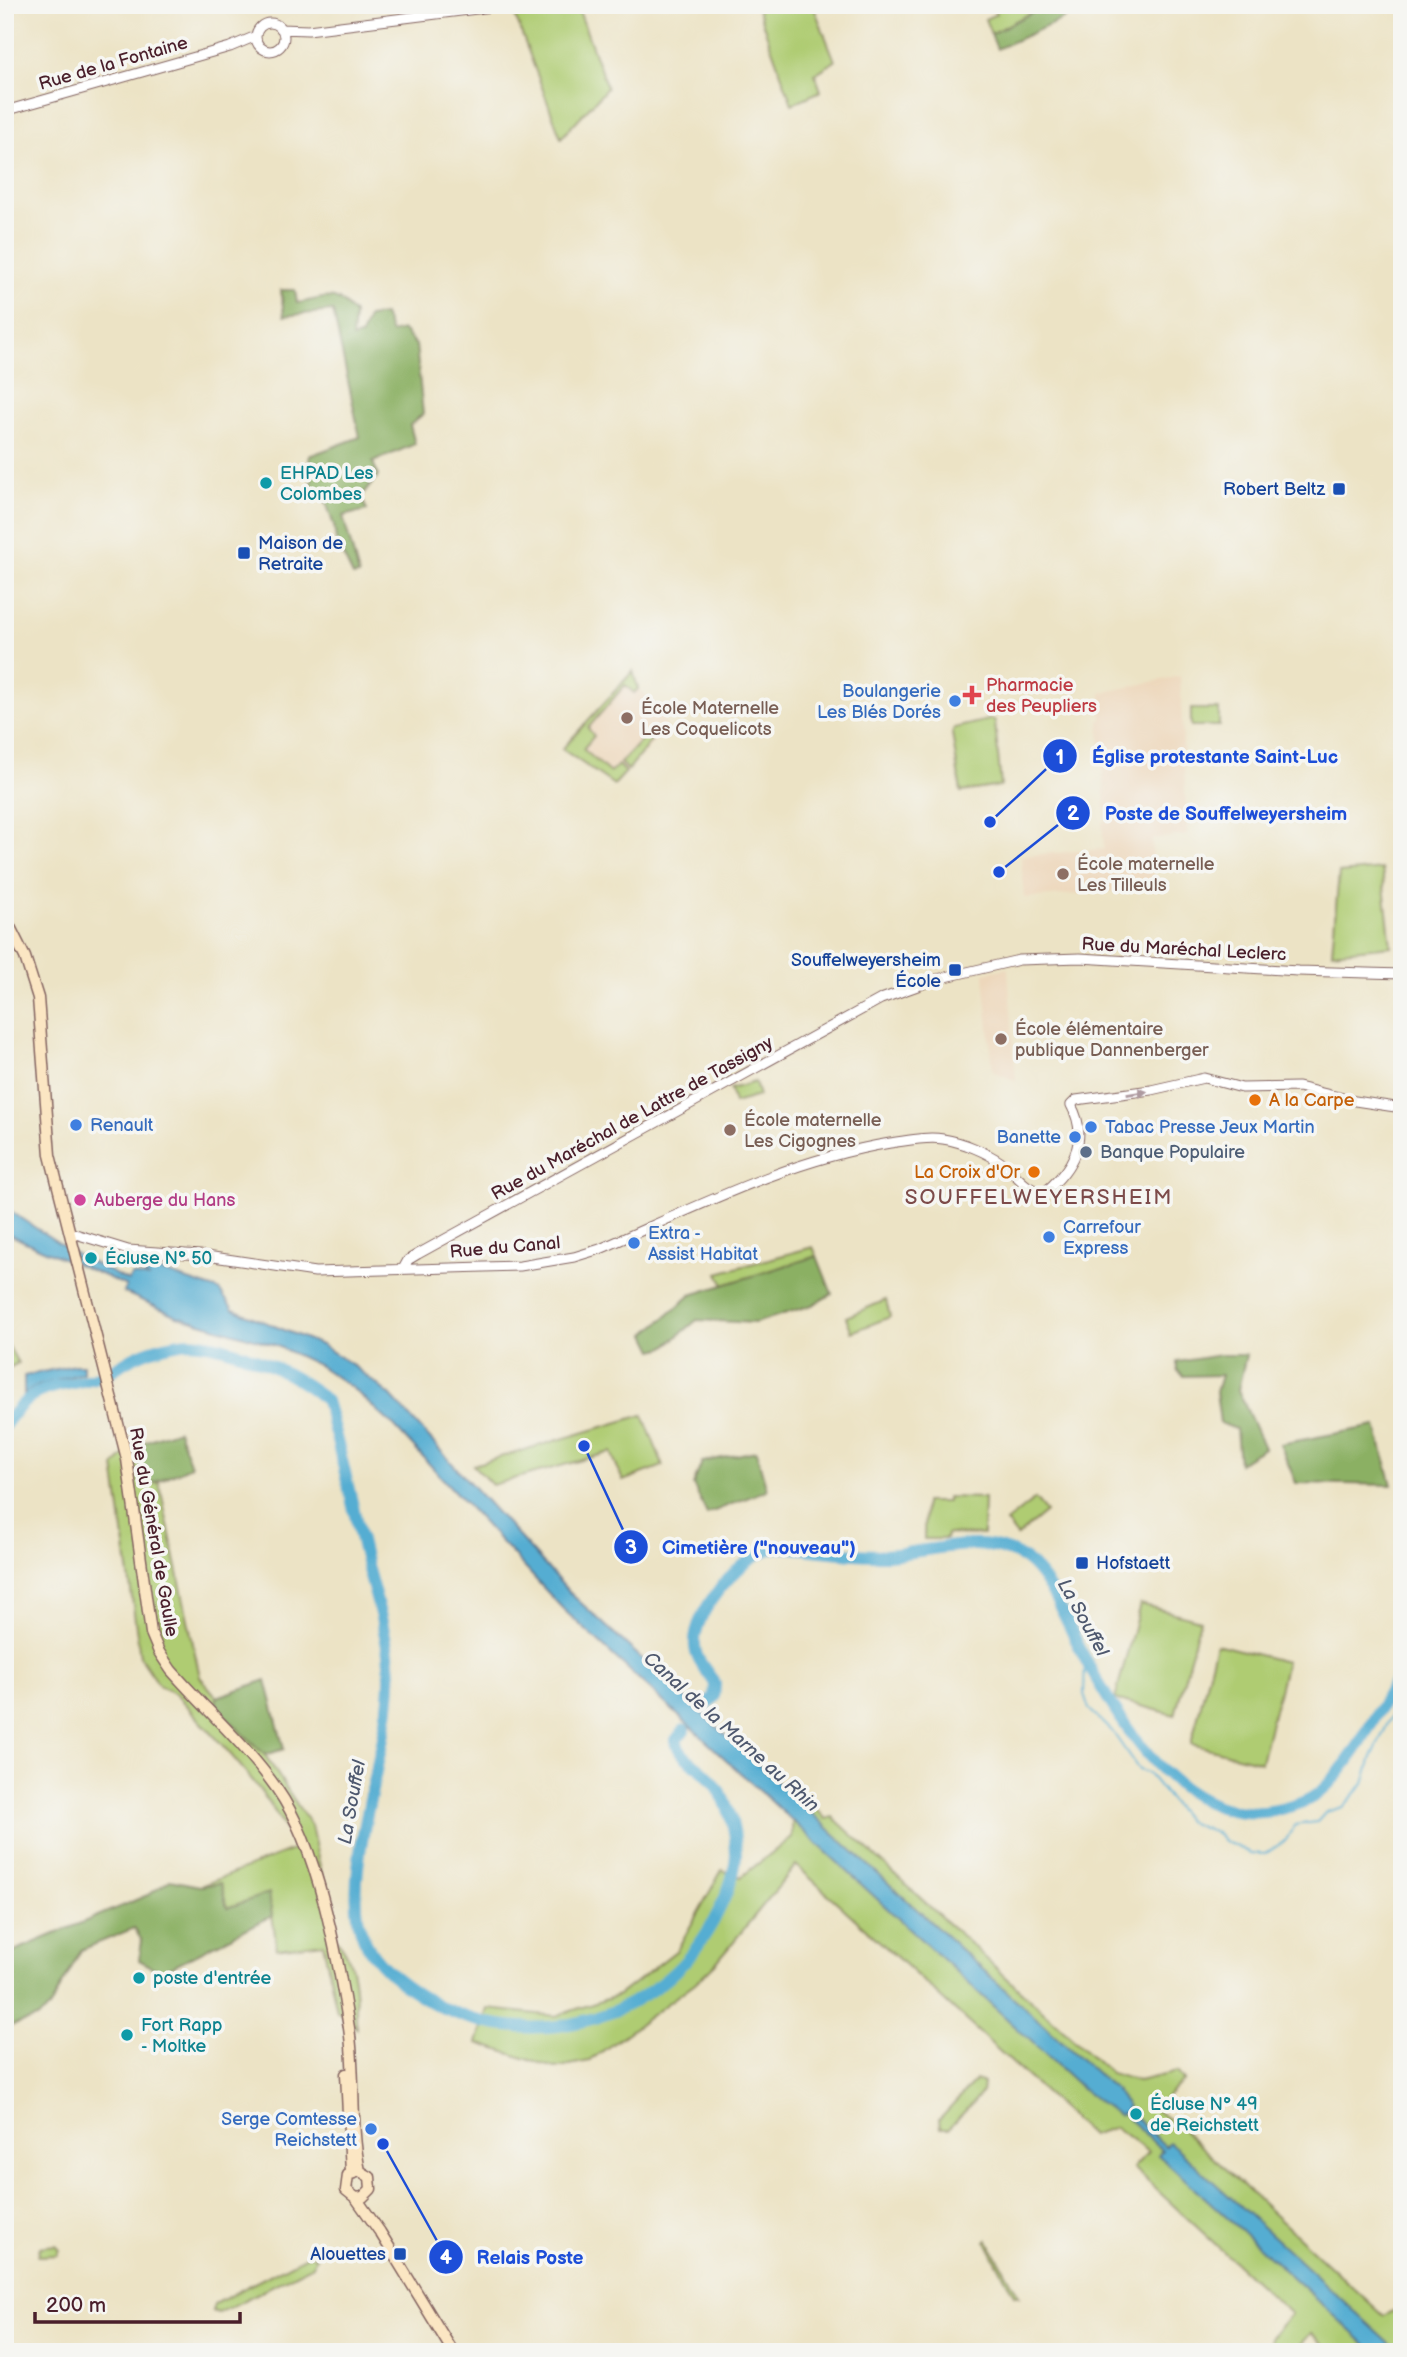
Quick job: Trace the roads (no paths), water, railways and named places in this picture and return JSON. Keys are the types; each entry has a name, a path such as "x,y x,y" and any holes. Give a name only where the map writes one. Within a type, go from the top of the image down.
{"main road":[{"name":"Rue du Général de Gaulle","path":"5,917 24,957 38,998 49,1146 130,1472 153,1639 166,1664 263,1770 292,1813 315,1877 343,2001 356,2172"},
{"path":"380,2232 368,2195 372,2181 356,2172 345,2186 348,2194 356,2198 380,2232 453,2352"},
{"path":"356,2198 368,2195"}],"street":[{"path":"308,30 284,39 273,50 257,41 258,30 266,23 281,29 308,30 509,5"},
{"path":"281,29 284,39"},
{"name":"Rue de la Fontaine","path":"5,111 257,41"},
{"name":"Rue du Maréchal Leclerc","path":"881,999 937,978 1030,959 1107,957 1323,972 1402,974"},
{"name":"Rue du Maréchal de Lattre de Tassigny","path":"403,1269 408,1260 418,1254 881,999"},
{"name":"Rue du Canal","path":"69,1232 128,1250 200,1255 299,1271 520,1265 574,1257 802,1165 853,1150 928,1139 967,1145 1002,1163 1022,1183 1045,1192 1072,1165 1081,1137 1071,1105 1076,1100 1129,1094 1204,1078 1257,1090 1298,1087 1366,1103 1402,1108"}],"water":[{"path":"5,1208 79,1256 128,1281 132,1275 149,1278 142,1273 144,1269 152,1273 154,1269 219,1290 233,1309 321,1345 350,1363 390,1395 570,1593 1115,2090 1128,2106 1126,2109 1165,2146 1169,2142 1180,2151 1399,2352 1374,2352 1158,2155 1162,2150 1122,2113 1119,2116 1085,2091 563,1609 395,1427 351,1387 318,1365 275,1345 177,1316 123,1292 126,1286 5,1232"},
{"path":"83,1365 83,1373 38,1386 24,1394 24,1376"}],"waterway":[{"name":"La Souffel","path":"5,1425 17,1409 39,1392 89,1380 106,1374 140,1354 180,1343 195,1342 235,1351 279,1369 326,1401 381,1619 390,1677 383,1740 361,1848 357,1913 364,1939 376,1958 400,1981 428,2000 466,2017 507,2026 547,2027 587,2020 625,2006 659,1985 689,1957 721,1906 731,1881 736,1855 732,1822 720,1791 677,1746 676,1740 684,1730"},
{"name":"La Souffel","path":"705,1707 714,1697 715,1684 696,1652 696,1632 702,1617 711,1601 735,1572 749,1560 777,1547 882,1555 971,1545 1006,1550 1023,1558 1043,1578 1052,1592 1104,1692 1141,1746 1163,1770 1187,1790 1214,1805 1244,1812 1288,1807 1320,1792 1345,1765 1366,1734 1402,1669"},
{"path":"1085,1658 1084,1694 1089,1709 1112,1731 1139,1770 1148,1773 1188,1822 1218,1834 1224,1841 1250,1853 1265,1854 1286,1840 1295,1825 1317,1822 1326,1812 1343,1807 1364,1784 1372,1757 1402,1693"}],"place":[{"name":"EHPAD Les Colombes","path":"266,483"},
{"name":"Robert Beltz","path":"1339,489"},
{"name":"Maison de Retraite","path":"244,553"},
{"name":"Pharmacie des Peupliers","path":"972,695"},
{"name":"Boulangerie Les Blés Dorés","path":"955,701"},
{"name":"École Maternelle Les Coquelicots","path":"627,718"},
{"name":"Église protestante Saint-Luc","path":"990,822"},
{"name":"Poste de Souffelweyersheim","path":"999,872"},
{"name":"École maternelle Les Tilleuls","path":"1063,874"},
{"name":"Souffelweyersheim École","path":"955,970"},
{"name":"École élémentaire publique Dannenberger","path":"1001,1039"},
{"name":"A la Carpe","path":"1255,1100"},
{"name":"Renault","path":"76,1125"},
{"name":"Tabac Presse Jeux Martin","path":"1091,1127"},
{"name":"École maternelle Les Cigognes","path":"730,1130"},
{"name":"Banette","path":"1075,1137"},
{"name":"Banque Populaire","path":"1086,1152"},
{"name":"La Croix d'Or","path":"1034,1172"},
{"name":"Auberge du Hans","path":"80,1200"},
{"name":"Carrefour Express","path":"1049,1237"},
{"name":"Extra - Assist Habitat","path":"634,1243"},
{"name":"Écluse N° 50","path":"91,1258"},
{"name":"Cimetière (\"nouveau\")","path":"584,1446"},
{"name":"Hofstaett","path":"1082,1563"},
{"name":"poste d'entrée","path":"139,1978"},
{"name":"Fort Rapp - Moltke","path":"127,2035"},
{"name":"Écluse N° 49 de Reichstett","path":"1136,2114"},
{"name":"Serge Comtesse Reichstett","path":"371,2129"},
{"name":"Relais Poste","path":"383,2144"},
{"name":"Alouettes","path":"400,2254"}],"district":[{"name":"SOUFFELWEYERSHEIM","path":"1039,1197"}],"water label":[{"name":"Canal de la Marne au Rhin","path":"732,1731"}]}
